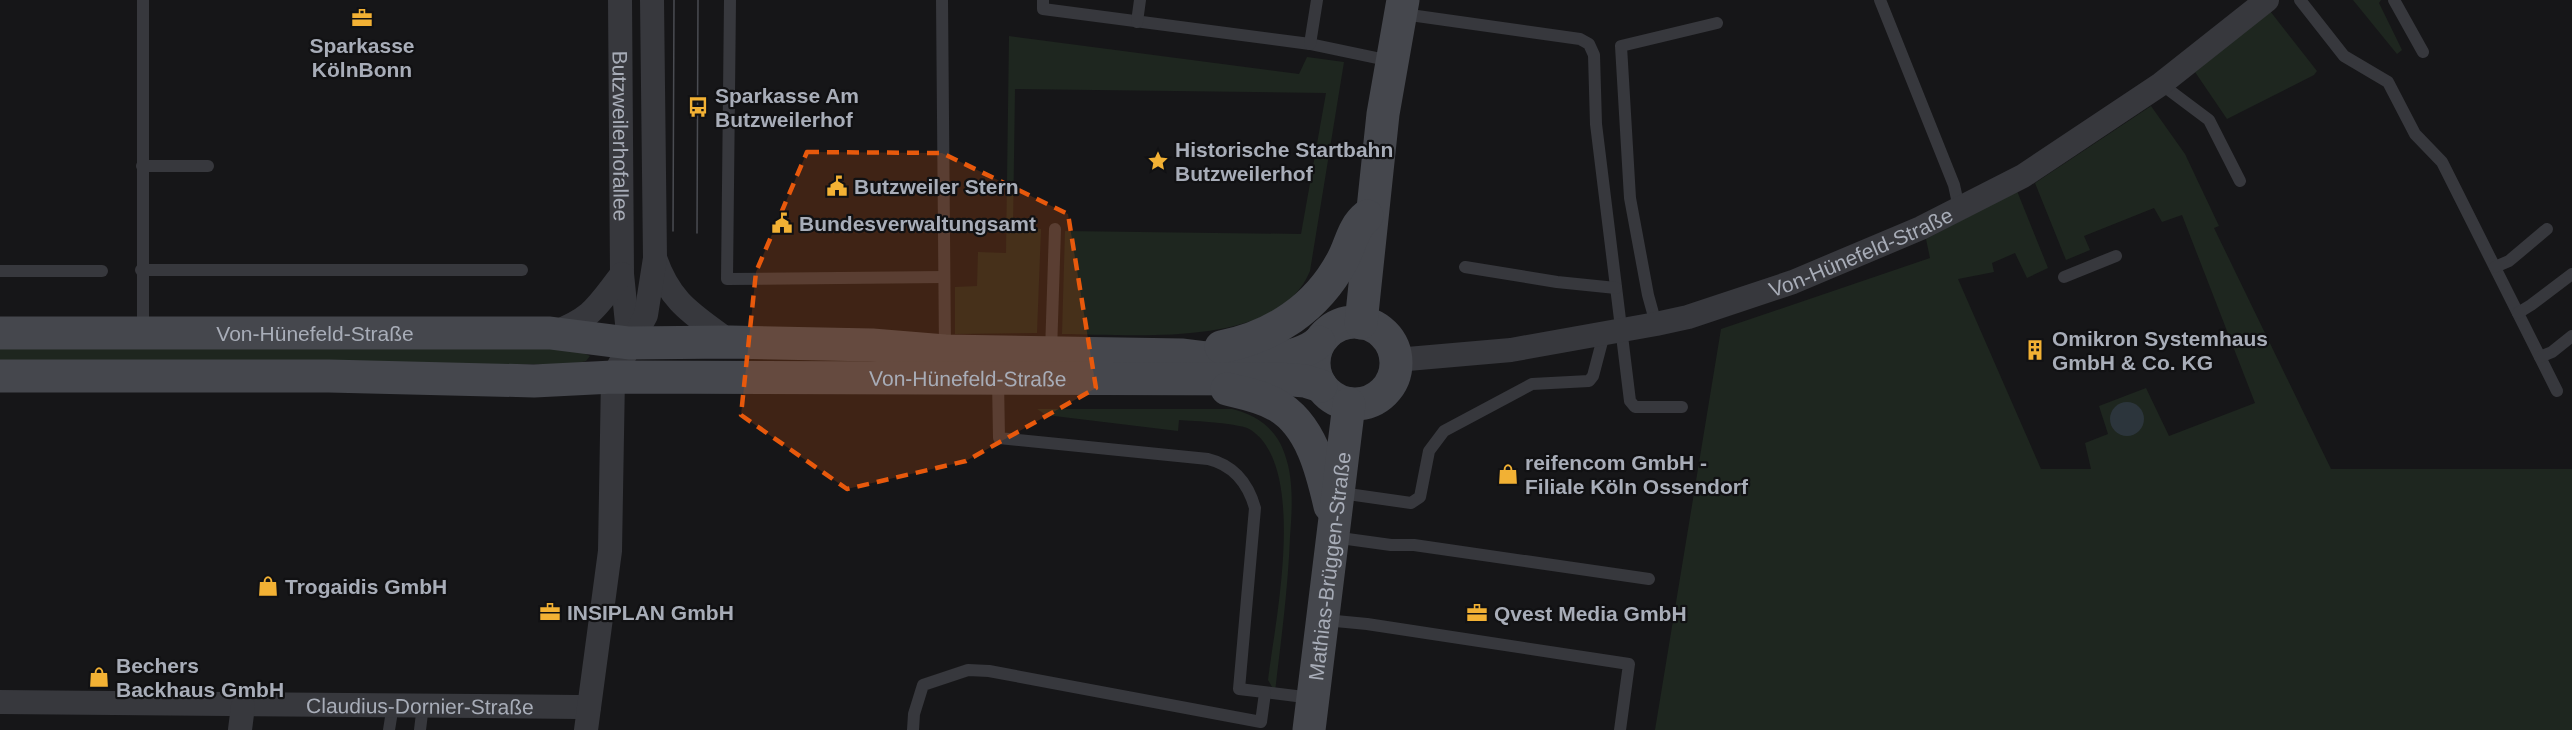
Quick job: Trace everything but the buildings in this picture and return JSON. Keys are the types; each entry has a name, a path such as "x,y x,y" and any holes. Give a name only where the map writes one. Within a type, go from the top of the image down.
{"street":[{"name":"Butzweilerhofallee","path":"620,0 622,274 629,344"},
{"name":"Butzweilerhofallee","path":"629,344 646,315 655,258 652,0"},
{"name":"Von-Hünefeld-Straße","path":"1395,360 1511,350 1656,324 1793,282 1921,228 2023,176 2161,84 2267,0"},
{"path":"1361,323 1383,114 1402,7"},
{"path":"1183,355 1251,340 1289,322 1311,303 1329,281 1346,253 1360,222 1372,210"},
{"name":"Butzweilerhofallee","path":"655,258 663,280 673,296 685,308 730,342"},
{"path":"550,333 573,325 590,315 603,302 622,274"},
{"path":"1345,322 1361,323 1373,327 1387,338 1395,360 1394,375 1382,395 1372,401 1349,404 1338,401 1320,386 1315,374 1314,358 1319,342 1330,330 1345,322"},
{"name":"Von-Hünefeld-Straße","path":"0,333 550,333 629,344 730,342 872,345 945,351 1183,355 1209,359 1280,358 1310,351 1319,342"},
{"path":"588,719 610,551 613,377 629,344"},
{"name":"Von-Hünefeld-Straße","path":"0,376 329,376 534,381 613,377 1292,380 1320,386"},
{"path":"1155,379 1215,386 1252,395 1285,411 1305,433 1315,456 1327,491 1333,533"},
{"name":"Mathias-Brüggen-Straße","path":"1309,730 1349,404"},
{"name":"Claudius-Dornier-Straße","path":"0,702 243,706 423,705 588,719"},
{"path":"240,730 243,706"}],"lane":[{"path":"143,0 141,270 143,333"},
{"path":"730,0 727,279 944,277"},
{"path":"942,0 945,351"},
{"path":"1043,0 1043,9 1310,44 1392,61"},
{"path":"1137,22 1140,0"},
{"path":"1310,44 1317,0"},
{"path":"1880,0 1954,185 1959,208"},
{"path":"2300,0 2344,56 2388,82 2415,134 2442,162 2557,391"},
{"path":"2394,0 2423,52"},
{"path":"1402,7 1580,39 1589,44 1594,56 1596,124 1616,288 1614,332 1630,401 1635,407 1682,407"},
{"path":"1656,324 1648,295 1630,198 1621,46 1717,23"},
{"path":"2161,84 2209,120 2240,181"},
{"path":"142,166 208,166"},
{"path":"1051,353 1055,229"},
{"path":"2495,267 2508,261 2547,230"},
{"path":"2064,277 2116,256"},
{"path":"1465,267 1557,282 1616,288"},
{"path":"141,270 522,270"},
{"path":"0,272 102,271"},
{"path":"2518,313 2572,274"},
{"path":"1338,492 1411,503 1420,497 1429,451 1444,431 1532,384 1589,381 1614,332"},
{"path":"2540,357 2552,352 2572,336"},
{"path":"998,380 999,438 1208,459 1222,462 1244,482 1255,508 1239,689 1313,698"},
{"path":"1333,533 1391,545 1414,545 1649,579"},
{"path":"1322,620 1367,624 1629,664 1620,730"},
{"path":"913,730 914,714 923,685 968,670 989,671 1261,722 1265,693"},
{"path":"389,730 393,705"},
{"path":"420,730 423,705"}],"highlighted area":[{"path":"807,152 942,153 1068,214 1096,388 966,461 847,489 741,415 756,272"}],"shaded area":[{"path":"2353,0 2381,0 2379,3 2402,50 2397,54"},
{"path":"2270,11 2317,71 2314,75 2227,119 2195,72"},
{"path":"1009,36 1299,74 1307,57 1344,62 1310,271 1293,296 1267,314 1236,326 1200,332 1162,335 1062,334 1065,231 1301,234 1326,93 1015,89 1013,226 1041,229 1037,333 955,334 955,287 977,286 978,252 1006,253"},
{"path":"2151,106 2185,154 2219,226 2214,228 2331,469 2572,469 2572,730 1655,730 1721,329 1930,258 1926,239 2017,191 2048,268 2027,278 2015,253 1992,263 1994,272 1958,279 2041,469 2091,469 2085,443 2108,434 2099,406 2146,388 2169,436 2255,403 2182,215 2162,222 2154,208 2084,236 2090,250 2066,260 2035,183"},
{"path":"0,345 541,347 577,350 590,356 586,361 575,364 0,368"},
{"path":"2127,402 2139,407 2144,419 2139,431 2127,436 2115,431 2110,419 2115,407"},
{"path":"1037,409 1232,409 1258,419 1277,438 1288,465 1292,496 1288,576 1275,692 1268,680 1281,585 1284,547 1283,511 1279,477 1268,449 1251,430 1238,426 1179,420 1178,431 1046,415"}],"tram line":[{"path":"673,231 674,0"},
{"path":"697,233 698,0"}],"place":[{"name":"Sparkasse KölnBonn","path":"362,18"},
{"name":"Sparkasse Am Butzweilerhof","path":"698,107"},
{"name":"Historische Startbahn Butzweilerhof","path":"1158,161"},
{"name":"Butzweiler Stern","path":"837,186"},
{"name":"Bundesverwaltungsamt","path":"782,223"},
{"name":"Omikron Systemhaus GmbH & Co. KG","path":"2035,350"},
{"name":"reifencom GmbH - Filiale Köln Ossendorf","path":"1508,474"},
{"name":"Trogaidis GmbH","path":"268,586"},
{"name":"INSIPLAN GmbH","path":"550,612"},
{"name":"Qvest Media GmbH","path":"1477,613"},
{"name":"Bechers Backhaus GmbH","path":"99,677"}]}
